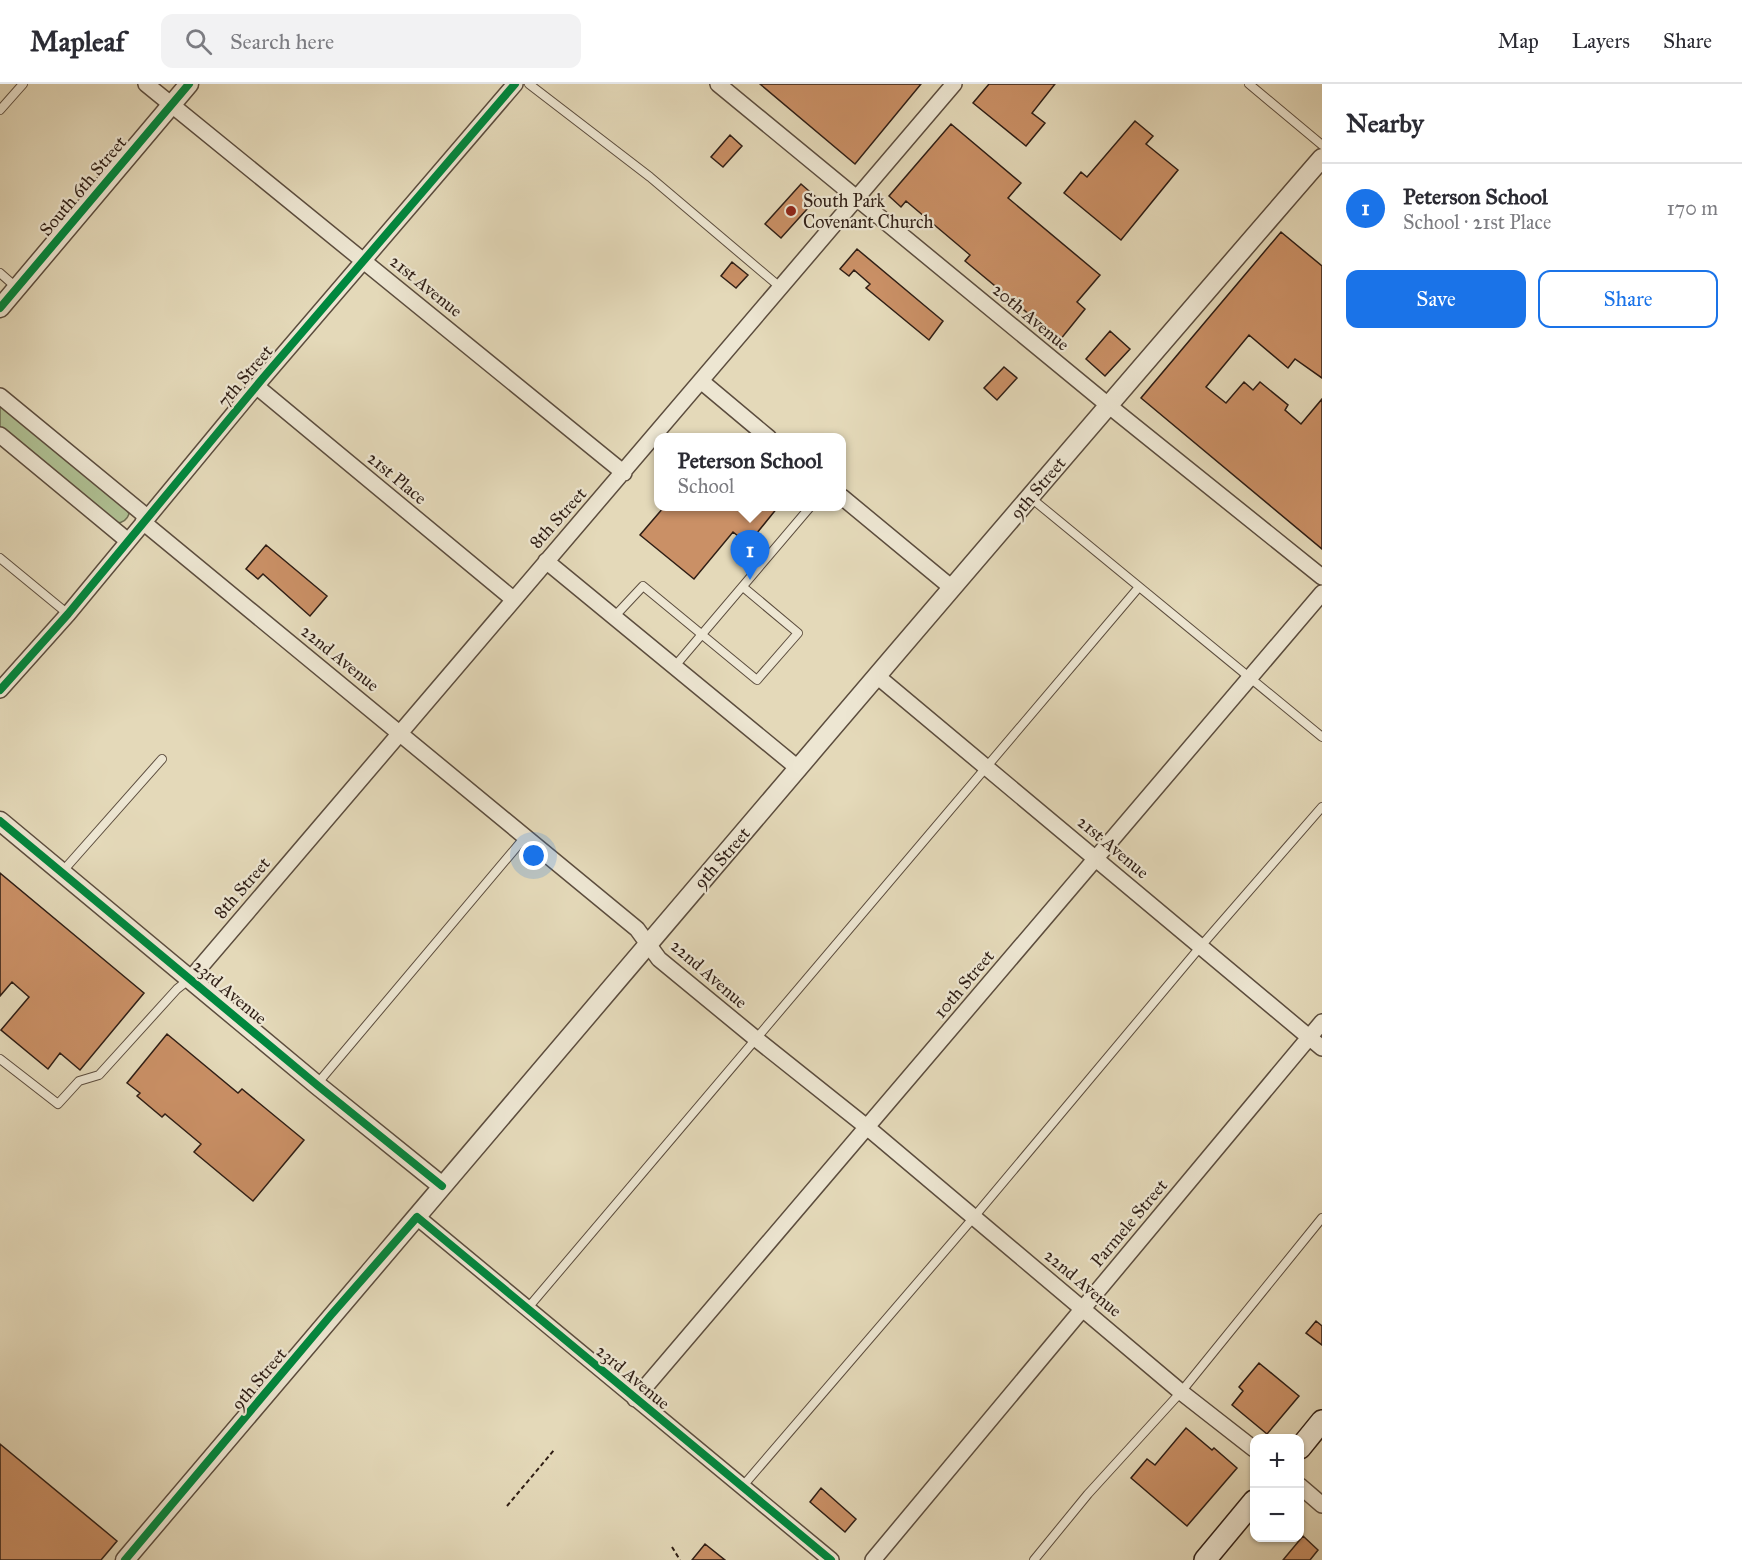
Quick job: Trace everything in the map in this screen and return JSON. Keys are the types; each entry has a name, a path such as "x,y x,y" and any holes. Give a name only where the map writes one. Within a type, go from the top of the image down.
{"main road":[{"path":"1304,1442 1322,1421"},
{"path":"1205,1560 1250,1506"}],"street":[{"name":"21st Avenue","path":"146,84 624,473"},
{"name":"South 6th Street","path":"0,308 189,84"},
{"name":"7th Street","path":"0,690 68,614 256,386 515,84"},
{"name":"20th Avenue","path":"718,84 1108,405 1322,577"},
{"name":"8th Street","path":"657,433 954,84"},
{"name":"9th Street","path":"126,1560 331,1315 1108,405 1322,158"},
{"path":"700,381 762,433"},
{"name":"21st Place","path":"256,386 513,599"},
{"name":"22nd Avenue","path":"0,396 145,520 637,928 659,959 868,1128 1180,1392 1250,1446"},
{"path":"0,435 128,541"},
{"name":"8th Street","path":"191,978 654,437"},
{"path":"846,500 952,588"},
{"path":"546,561 799,769"},
{"name":"10th Street","path":"635,1399 1322,593"},
{"name":"21st Avenue","path":"877,676 1322,1048"},
{"name":"23rd Avenue","path":"0,821 442,1186"},
{"name":"Parmele Street","path":"873,1560 1322,1022"},
{"name":"23rd Avenue","path":"417,1217 831,1560"},
{"path":"1301,1488 1322,1505"}],"lane":[{"path":"0,110 23,84"},
{"path":"529,84 650,177 780,287"},
{"path":"1248,84 1322,145"},
{"path":"0,273 17,288"},
{"path":"1030,497 1322,737"},
{"path":"675,666 808,511"},
{"path":"0,558 68,614"},
{"path":"614,617 643,586 757,680 798,633 743,587"},
{"path":"528,1309 1139,587"},
{"path":"62,872 162,759"},
{"path":"742,1487 975,1217 1201,946 1322,807"},
{"path":"317,1085 525,837"},
{"path":"0,1059 58,1104 80,1081 99,1075 177,989 191,978"},
{"path":"1034,1560 1088,1494 1180,1392 1322,1218"}],"path":[{"path":"507,1506 554,1450"},
{"path":"672,1547 680,1560"}],"green space":[{"path":"0,404 127,510 129,514 126,519 116,523 0,428"}],"building":[{"path":"760,84 921,84 855,164"},
{"path":"989,84 1055,84 1032,113 1045,123 1026,146 973,103"},
{"path":"1135,121 1153,136 1146,144 1178,170 1121,240 1064,193 1081,172 1087,177"},
{"path":"951,124 1021,183 1008,198 1100,275 1077,302 1085,309 1060,340 965,261 970,255 906,201 901,207 889,196"},
{"path":"730,135 742,146 723,167 711,157"},
{"name":"South Park Covenant Church","path":"801,184 817,198 781,238 765,224"},
{"path":"1281,232 1322,266 1322,378 1295,359 1288,368 1249,335 1206,387 1226,403 1244,382 1253,390 1260,382 1288,405 1285,410 1301,424 1322,399 1322,549 1141,398"},
{"path":"857,249 943,321 929,340 866,288 870,284 854,270 849,276 840,269"},
{"path":"732,262 748,275 736,288 721,276"},
{"path":"1110,331 1130,349 1105,376 1086,359"},
{"path":"1004,367 1017,378 997,400 984,388"},
{"path":"661,511 775,511 748,544 733,532 694,579 640,535"},
{"path":"266,545 327,596 310,616 263,574 258,579 246,569"},
{"path":"0,873 144,993 80,1070 60,1053 48,1069 1,1030 29,997 12,982 0,996"},
{"path":"167,1034 238,1093 242,1089 304,1140 253,1201 194,1152 201,1144 165,1114 162,1117 137,1096 140,1093 127,1083"},
{"path":"1316,1321 1322,1326 1322,1345 1306,1333"},
{"path":"1259,1363 1299,1396 1267,1434 1232,1405 1243,1391 1239,1387"},
{"path":"1186,1428 1237,1468 1187,1526 1131,1478 1147,1459 1155,1465"},
{"path":"0,1444 117,1541 101,1560 0,1560"},
{"path":"821,1488 856,1519 845,1532 810,1502"},
{"path":"1304,1537 1318,1550 1310,1560 1283,1560 1298,1542 1304,1542"},
{"path":"705,1544 725,1560 692,1560"}],"cycle path":[{"path":"0,308 189,84"},
{"path":"0,690 68,614 263,378 515,84"},
{"path":"0,821 442,1186"},
{"path":"125,1560 331,1315 417,1217 831,1560"}],"place":[{"name":"South Park Covenant Church","path":"791,211"},
{"name":"Peterson School","path":"750,580"}]}
